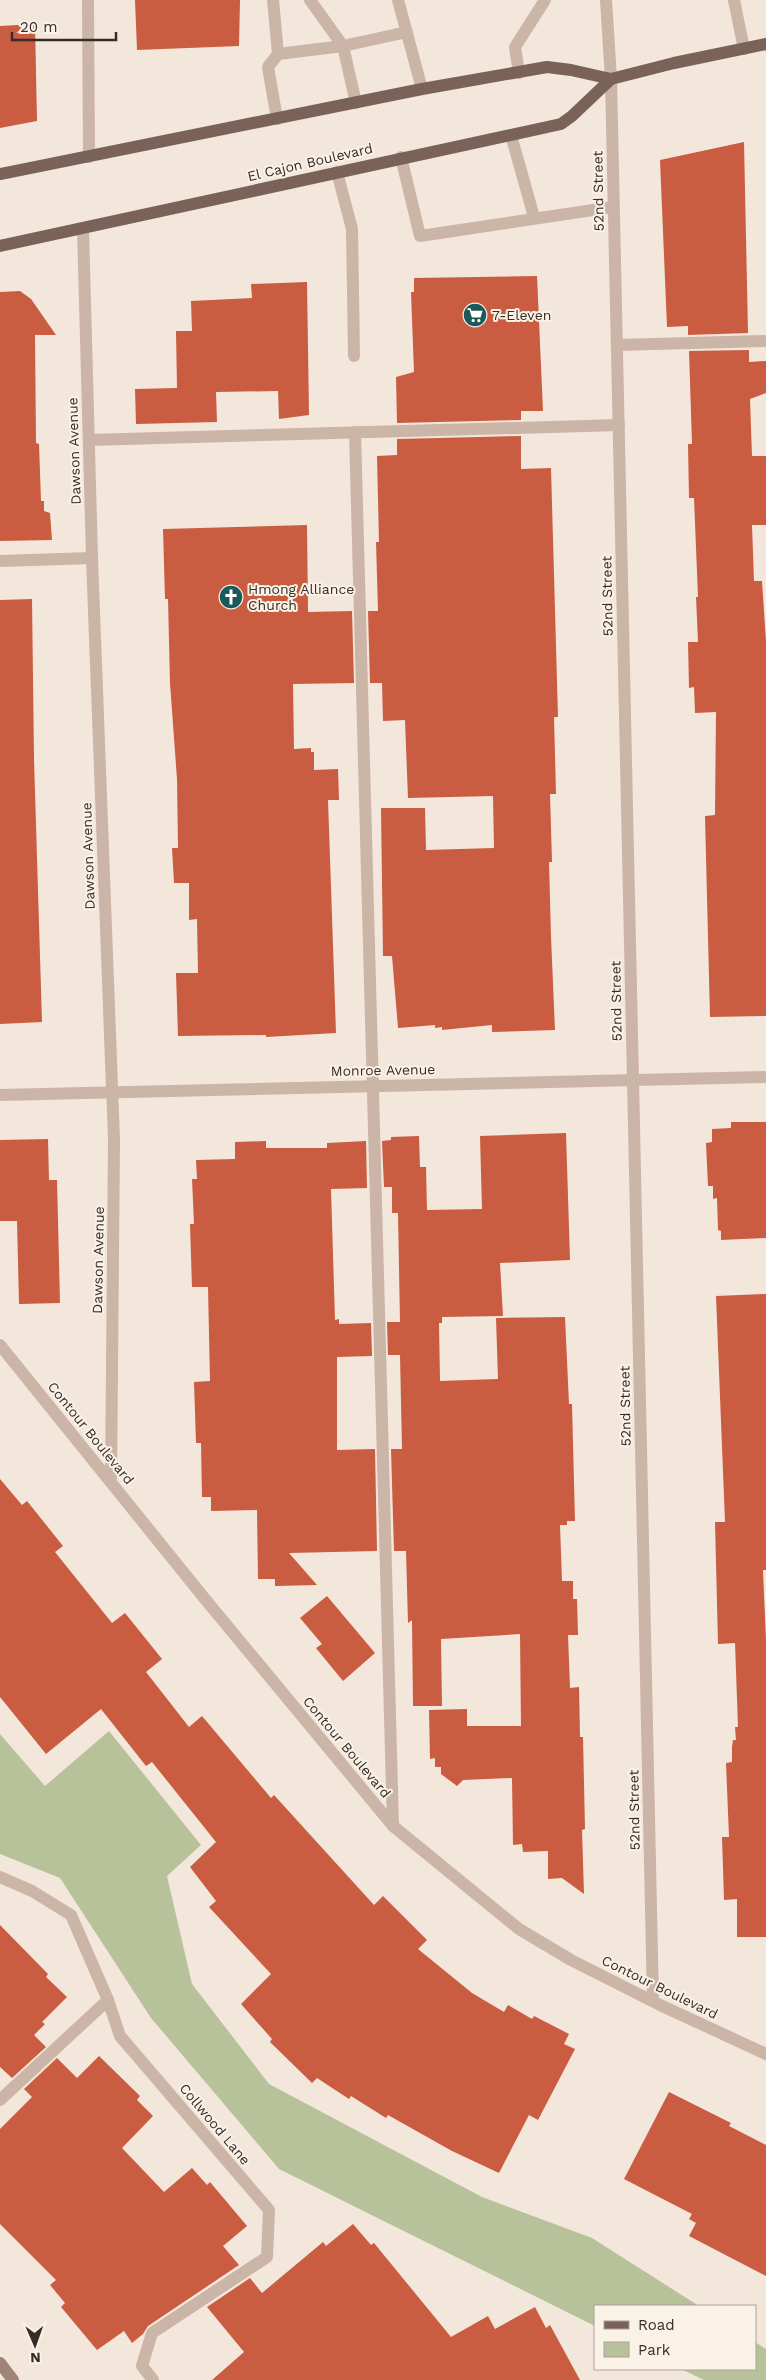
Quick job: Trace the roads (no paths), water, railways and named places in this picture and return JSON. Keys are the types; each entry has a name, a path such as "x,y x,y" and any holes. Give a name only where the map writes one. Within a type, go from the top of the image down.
{"main road":[{"name":"El Cajon Boulevard","path":"0,174 547,67 571,70 611,80 766,44"},
{"name":"El Cajon Boulevard","path":"0,246 401,157 561,124 611,80"},
{"path":"0,2363 12,2380"}],"street":[{"path":"88,0 89,157"},
{"path":"273,0 278,54 268,67 277,119"},
{"path":"310,0 343,46 356,103"},
{"path":"398,0 422,90"},
{"path":"519,73 515,47 545,0"},
{"name":"52nd Street","path":"606,0 611,80 614,207 653,2001"},
{"path":"734,0 744,49"},
{"path":"278,54 343,46 407,32"},
{"path":"511,134 534,218"},
{"path":"401,157 420,236 614,207"},
{"path":"337,172 352,229 354,356"},
{"name":"Dawson Avenue","path":"82,229 92,558 114,1140 111,1481"},
{"path":"617,345 766,341"},
{"path":"89,440 619,425"},
{"path":"355,432 393,1826"},
{"path":"0,561 92,558"},
{"name":"Monroe Avenue","path":"0,1095 766,1076"},
{"name":"Contour Boulevard","path":"0,1345 204,1599 393,1826 520,1929 572,1960 653,2001 766,2054"},
{"name":"Collwood Lane","path":"0,1876 32,1891 71,1915 108,2000 120,2036 269,2210 267,2257 152,2333 142,2366 154,2380"},
{"path":"0,2100 108,2000"}],"place":[{"name":"7-Eleven","path":"475,315"},
{"name":"Hmong Alliance Church","path":"231,597"}]}
